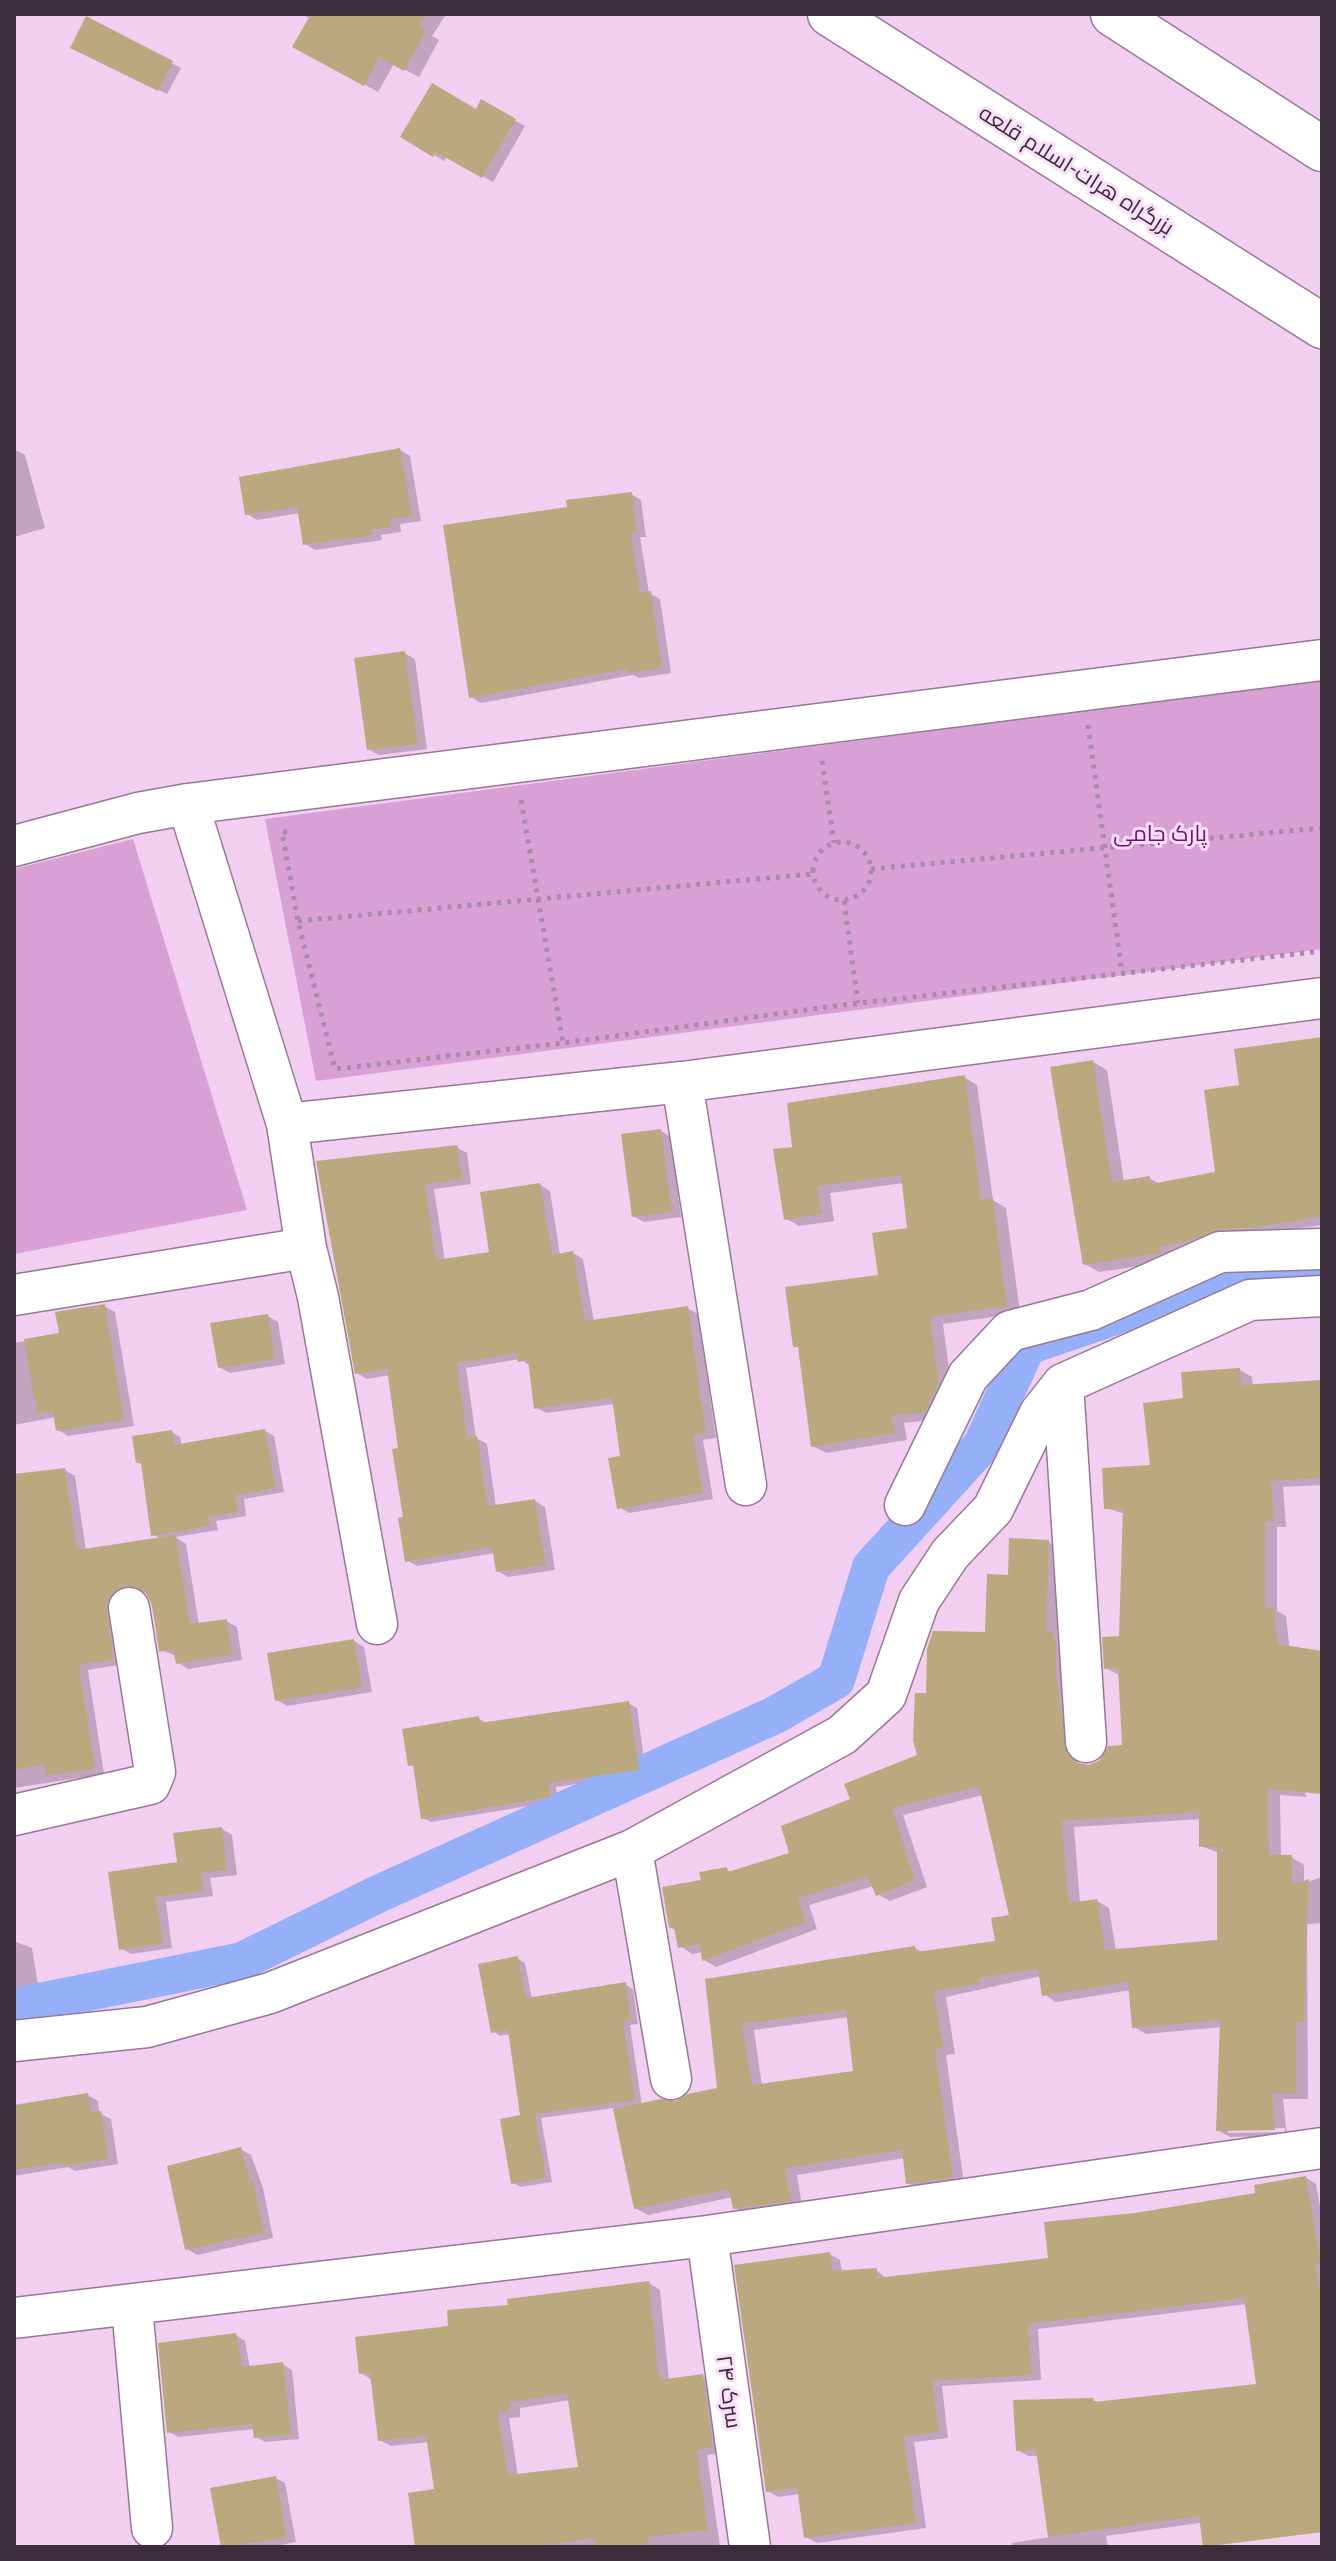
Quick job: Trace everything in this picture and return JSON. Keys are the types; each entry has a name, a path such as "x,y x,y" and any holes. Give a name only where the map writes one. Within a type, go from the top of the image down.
{"highway":[{"name":"بزرگراه هرات-اسلام قلعه","path":"830,14 1322,326"},
{"path":"1113,14 1322,149"}],"street":[{"path":"14,846 138,813 188,804 1322,660"},
{"path":"188,804 287,1124 306,1248 318,1297 377,1624"},
{"path":"287,1124 682,1082 1322,998"},
{"path":"682,1082 746,1485"},
{"path":"14,1295 306,1248"},
{"path":"905,1505 968,1376 1010,1331 1091,1310 1220,1252 1322,1249"},
{"path":"14,2041 147,2027 270,1993 632,1850 842,1735 886,1695 919,1601 950,1554 993,1509 1040,1413 1063,1384 1250,1300 1322,1296"},
{"path":"1063,1384 1086,1742"},
{"path":"14,1815 150,1784 155,1772 129,1608"},
{"path":"632,1850 671,2079"},
{"path":"14,2318 132,2307 707,2236 1322,2148"},
{"name":"سرک ۲۴","path":"707,2236 750,2547"},
{"path":"132,2307 152,2528"}],"path":[{"path":"1087,719 1122,973"},
{"path":"821,753 834,843"},
{"path":"506,801 535,797"},
{"path":"521,799 563,1043"},
{"path":"871,869 1322,828"},
{"path":"297,830 282,832 298,921 335,1069 563,1043 858,1003 1322,951"},
{"path":"834,843 854,845 868,859 871,869 867,887 844,901 819,891 812,874 818,854 834,843"},
{"path":"298,921 812,874"},
{"path":"844,901 858,1003"}],"green space":[{"name":"پارک جامی","path":"1322,679 1322,949 316,1081 265,819"},
{"path":"133,839 247,1210 14,1254 14,869"}],"building":[{"path":"311,14 427,14 419,27 426,31 404,71 379,57 364,86 292,47"},
{"path":"86,16 173,61 158,91 70,48"},
{"path":"432,83 476,109 481,99 516,119 482,178 436,152 433,157 400,137"},
{"path":"400,448 412,516 390,519 391,527 371,530 372,535 303,545 297,507 245,515 239,477"},
{"path":"632,492 637,532 631,533 640,593 651,591 662,668 627,673 626,669 469,698 443,525 567,507 566,500"},
{"path":"405,651 418,744 367,750 354,658"},
{"path":"1322,1037 1322,1216 1251,1228 1219,1229 1188,1241 1160,1247 1161,1253 1083,1265 1050,1067 1093,1060 1112,1182 1150,1176 1151,1184 1215,1172 1204,1090 1239,1085 1234,1049"},
{"path":"965,1075 981,1200 993,1198 1007,1306 930,1317 939,1383 925,1412 892,1416 895,1433 811,1447 798,1347 793,1347 785,1287 878,1275 872,1233 907,1228 901,1175 817,1186 822,1214 784,1220 773,1149 792,1147 787,1103"},
{"path":"661,1129 672,1212 632,1217 621,1134"},
{"path":"457,1145 462,1179 425,1184 436,1260 489,1252 480,1192 540,1183 552,1255 573,1251 585,1321 688,1306 706,1433 693,1435 703,1493 617,1509 608,1458 620,1456 612,1398 534,1409 528,1360 518,1362 517,1353 457,1363 467,1438 477,1436 488,1506 535,1499 546,1565 496,1572 492,1547 405,1562 398,1518 403,1517 392,1449 398,1448 387,1369 355,1374 316,1161"},
{"path":"105,1304 124,1420 56,1431 53,1411 37,1414 24,1339 59,1333 55,1312"},
{"path":"268,1314 275,1359 218,1368 210,1323"},
{"path":"1240,1368 1241,1385 1322,1380 1322,1478 1271,1481 1274,1521 1265,1521 1265,1608 1274,1607 1278,1644 1322,1651 1322,1794 1268,1789 1269,1855 1292,1855 1292,1885 1309,1879 1304,2022 1296,2023 1296,2094 1272,2093 1275,2130 1216,2131 1220,2020 1132,2028 1128,1982 1042,1996 1038,1969 979,1978 980,1984 934,1991 943,2048 935,2049 953,2178 906,2184 902,2150 785,2168 791,2201 733,2209 729,2189 634,2209 613,2109 661,2099 676,2101 688,2094 717,2088 705,1979 915,1946 916,1952 995,1941 991,1918 1009,1915 979,1786 892,1808 915,1880 876,1896 868,1877 798,1898 806,1922 702,1961 700,1944 678,1948 674,1927 669,1928 662,1887 701,1880 699,1872 727,1867 728,1872 789,1853 781,1826 850,1799 844,1784 917,1755 913,1740 915,1693 926,1693 927,1649 933,1631 985,1632 987,1574 1008,1575 1009,1538 1049,1540 1046,1632 1053,1631 1053,1639 1056,1639 1056,1672 1067,1754 1075,1762 1088,1765 1099,1761 1108,1746 1122,1745 1118,1668 1104,1669 1102,1637 1119,1636 1123,1508 1104,1509 1102,1468 1150,1465 1143,1403 1183,1398 1181,1372","holes":["1199,1812 1199,1847 1217,1847 1217,1940 1105,1950 1097,1899 1069,1903 1062,1821","846,2010 853,2071 752,2085 742,2024"]},
{"path":"265,1429 276,1488 236,1495 238,1512 208,1517 210,1526 151,1536 141,1463 136,1463 132,1436 172,1430 174,1445"},
{"path":"65,1468 77,1550 176,1535 190,1624 227,1619 232,1655 176,1664 173,1649 159,1652 152,1604 146,1593 126,1585 115,1590 108,1599 106,1611 114,1659 79,1665 95,1769 46,1776 45,1764 14,1770 14,1474"},
{"path":"354,1639 362,1687 275,1701 267,1653"},
{"path":"629,1701 639,1770 549,1783 551,1797 421,1819 413,1765 408,1766 402,1729 479,1716 480,1723"},
{"path":"222,1827 227,1870 201,1873 203,1891 156,1897 163,1943 119,1950 108,1872 177,1862 173,1833"},
{"path":"518,1956 526,1998 626,1982 631,2020 623,2022 635,2100 535,2114 546,2178 511,2184 500,2119 520,2115 508,2030 491,2033 478,1964"},
{"path":"88,2093 91,2112 101,2111 109,2159 14,2170 14,2105"},
{"path":"241,2147 250,2180 253,2180 264,2233 185,2250 167,2166"},
{"path":"1306,2176 1321,2263 1316,2264 1322,2305 1322,2532 1203,2547 1199,2516 1048,2537 1036,2450 1016,2451 1013,2400 1093,2398 1094,2402 1256,2384 1244,2298 1028,2324 1032,2375 932,2381 939,2432 904,2437 916,2523 804,2538 797,2488 766,2492 734,2265 830,2252 833,2271 877,2268 877,2278 1048,2258 1044,2222 1135,2213 1255,2193 1254,2185"},
{"path":"649,2281 659,2380 703,2374 713,2447 697,2450 708,2530 648,2537 649,2547 596,2547 595,2538 531,2547 415,2547 408,2493 434,2489 426,2436 378,2441 370,2373 359,2374 355,2337 448,2326 447,2310 508,2305 507,2299","holes":["567,2394 578,2467 508,2475 498,2412 510,2411 509,2402"]},
{"path":"236,2333 242,2367 283,2362 291,2434 254,2438 252,2424 167,2433 158,2343"},
{"path":"276,2476 287,2538 221,2547 210,2488"}],"waterway":[{"path":"14,2007 242,1961 378,1894 775,1715 836,1680 871,1567 982,1445 1027,1346 1242,1273 1322,1274"}]}
